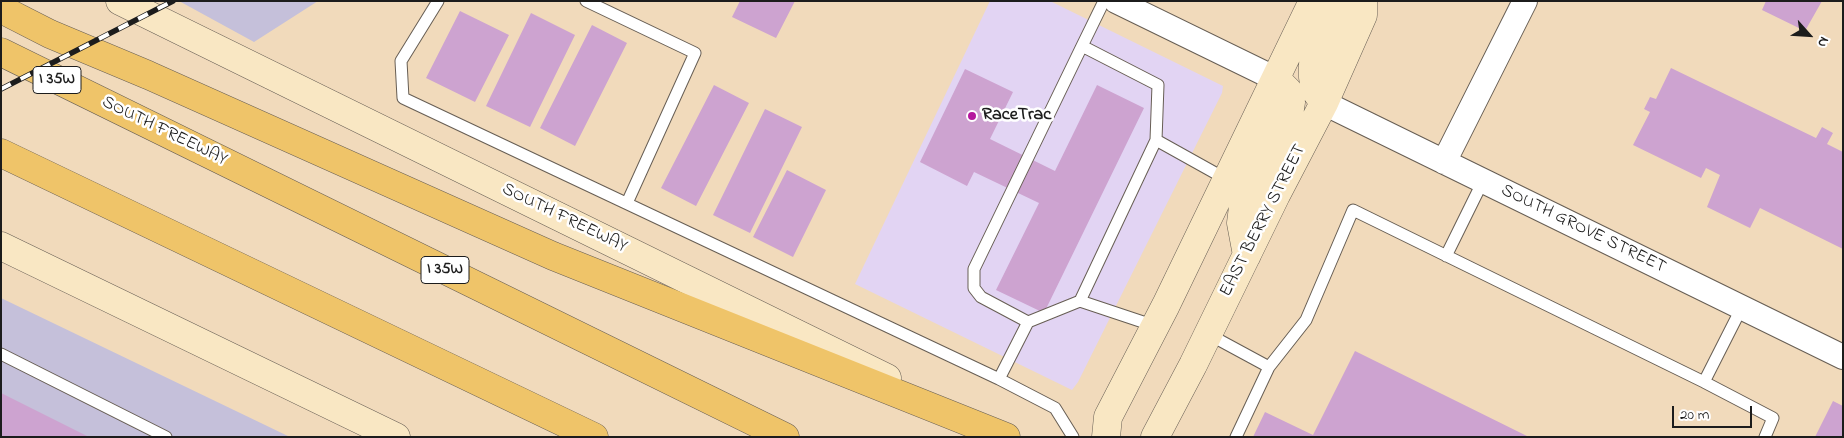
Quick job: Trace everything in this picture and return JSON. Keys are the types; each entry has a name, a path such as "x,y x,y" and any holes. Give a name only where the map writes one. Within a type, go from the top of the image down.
{"highway":[{"path":"1,9 50,34 148,74 553,256 1006,437"},
{"name":"SOUTH FREEWAY","path":"1,52 785,437"},
{"path":"1,153 594,437"}],"main road":[{"name":"SOUTH FREEWAY","path":"120,1 1006,437"},
{"path":"1106,437 1108,417 1276,80 1313,1"},
{"path":"1324,103 1315,90 1312,77 1313,64 1322,40 1341,1"},
{"name":"EAST BERRY STREET","path":"1155,437 1324,103 1363,15 1363,1"},
{"path":"1246,255 1241,223 1243,207 1251,187 1288,116 1291,102 1288,91 1276,80"},
{"path":"1,246 396,437"}],"street":[{"path":"1116,1 1276,80"},
{"path":"1444,162 1524,1"},
{"name":"SOUTH GROVE STREET","path":"1324,103 1843,357"}],"lane":[{"path":"438,1 401,61 403,98 999,379 1054,408 1073,437"},
{"path":"586,1 695,53 627,204"},
{"path":"1028,322 981,297 974,288 974,269 1104,1"},
{"path":"1080,301 1156,140 1158,85 1082,46"},
{"path":"1156,140 1226,179"},
{"path":"1446,256 1483,181"},
{"path":"1236,437 1269,367 1306,320 1353,210 1704,382 1773,418 1765,437"},
{"path":"999,379 1028,322 1080,301 1154,326"},
{"path":"1704,382 1742,307"},
{"path":"1208,334 1269,367"},
{"path":"1,354 166,437"}],"shaded area":[{"path":"179,1 318,1 254,42"},
{"path":"990,1 1050,1 1223,86 1222,93 1078,382 1072,390 855,284"},
{"path":"1,298 290,437 1,437"}],"building":[{"path":"740,1 795,1 776,38 732,17"},
{"path":"1766,1 1822,1 1805,31 1762,10"},
{"path":"460,11 509,35 475,102 426,78"},
{"path":"531,13 575,35 530,127 486,106"},
{"path":"592,25 627,43 575,146 540,128"},
{"path":"1671,68 1816,138 1822,127 1833,133 1827,144 1843,152 1843,249 1760,208 1750,228 1707,207 1720,175 1706,168 1701,178 1633,145 1650,112 1644,109 1650,97 1656,99"},
{"name":"RaceTrac","path":"965,69 1013,92 990,139 1055,171 1097,85 1144,108 1044,313 996,290 1039,203 974,172 967,186 920,162"},
{"path":"714,85 749,103 696,206 661,188"},
{"path":"765,109 802,127 750,233 713,215"},
{"path":"787,170 826,190 793,257 753,237"},
{"path":"1355,351 1529,437 1253,437 1265,412 1313,435"},
{"path":"1,393 89,437 1,437"},
{"path":"1833,401 1843,406 1843,437 1815,437"}],"railway":[{"path":"1,89 173,1"}],"place":[{"name":"RaceTrac","path":"972,116"}]}
